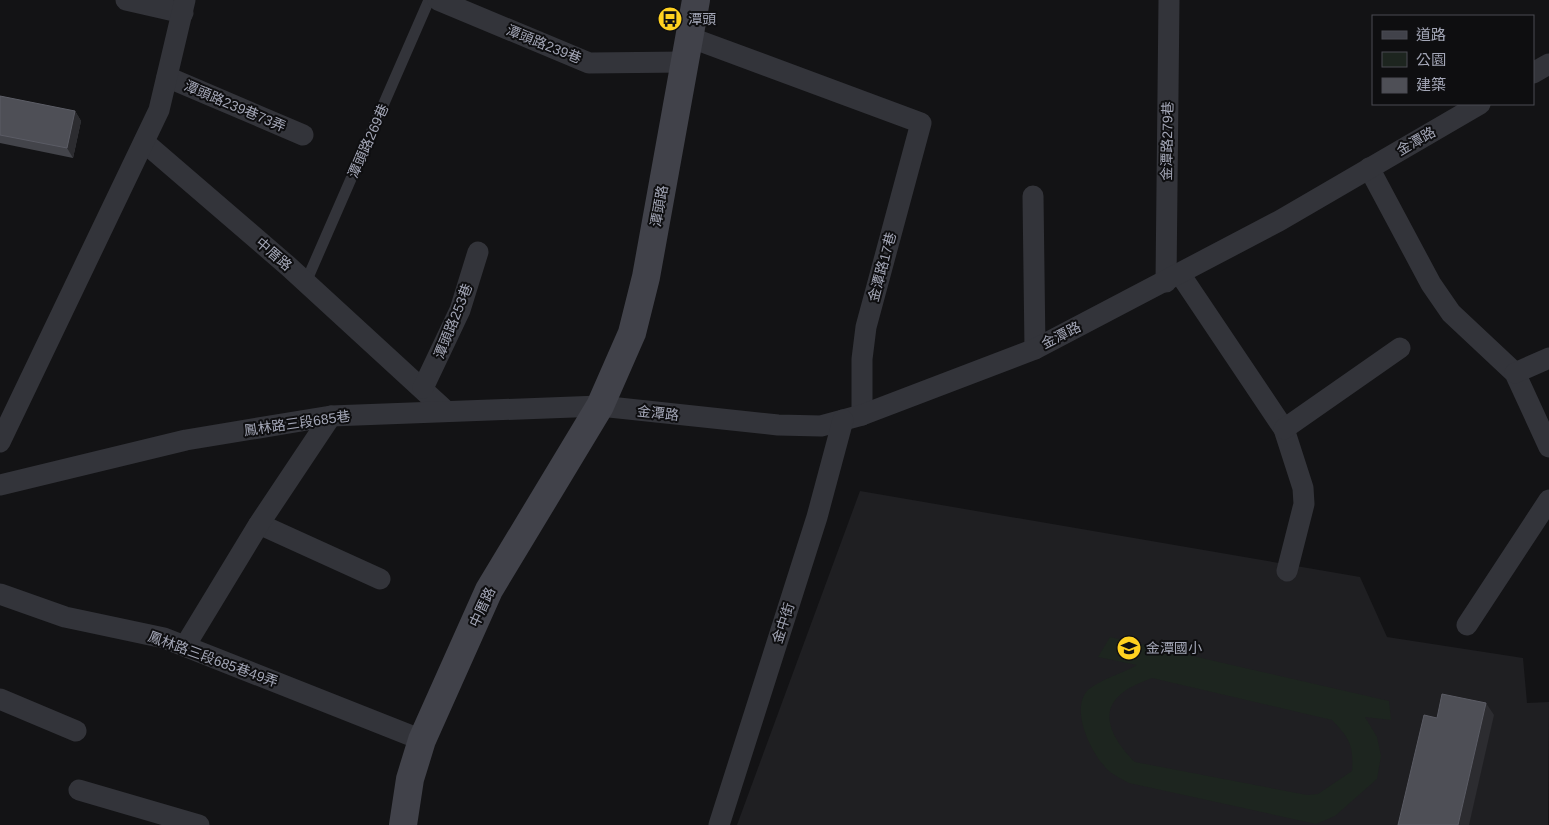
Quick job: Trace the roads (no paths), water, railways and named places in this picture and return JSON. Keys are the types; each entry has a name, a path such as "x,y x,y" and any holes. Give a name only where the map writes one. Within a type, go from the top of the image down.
{"street":[{"path":"0,442 159,110 184,6 126,0"},
{"name":"潭頭路239巷","path":"438,0 589,63 687,49"},
{"name":"潭頭路","path":"600,406 632,333 646,277 696,0"},
{"name":"金潭路279巷","path":"1168,0 1173,278"},
{"name":"金潭路17巷","path":"687,49 921,123 866,327 852,417"},
{"path":"1534,72 1549,64"},
{"name":"潭頭路239巷73弄","path":"167,77 303,135"},
{"name":"金潭路","path":"600,406 778,425 821,426 852,417 1035,349 1173,278 1478,105"},
{"name":"中厝路","path":"144,142 306,282 446,411"},
{"path":"1369,168 1431,284 1451,313 1515,373 1549,447"},
{"path":"1033,196 1035,349"},
{"name":"潭頭路253巷","path":"423,388 460,310 478,252"},
{"path":"1173,278 1284,428 1303,488 1304,504 1287,571"},
{"path":"1284,428 1400,348"},
{"path":"1515,373 1549,358"},
{"name":"中厝路","path":"403,825 410,779 422,740 489,590 600,406"},
{"name":"鳳林路三段685巷","path":"0,485 186,440 331,416 600,406"},
{"path":"185,646 259,524 331,416"},
{"name":"金中街","path":"719,825 817,517 852,417"},
{"path":"1467,625 1549,500"},
{"path":"259,524 380,580"},
{"name":"鳳林路三段685巷49弄","path":"0,594 65,617 164,638 422,740"},
{"path":"0,700 76,731"},
{"path":"79,790 199,825"}],"lane":[{"name":"潭頭路269巷","path":"306,282 429,0"}],"place":[{"name":"潭頭","path":"670,19"},
{"name":"金潭國小","path":"1129,648"}]}
